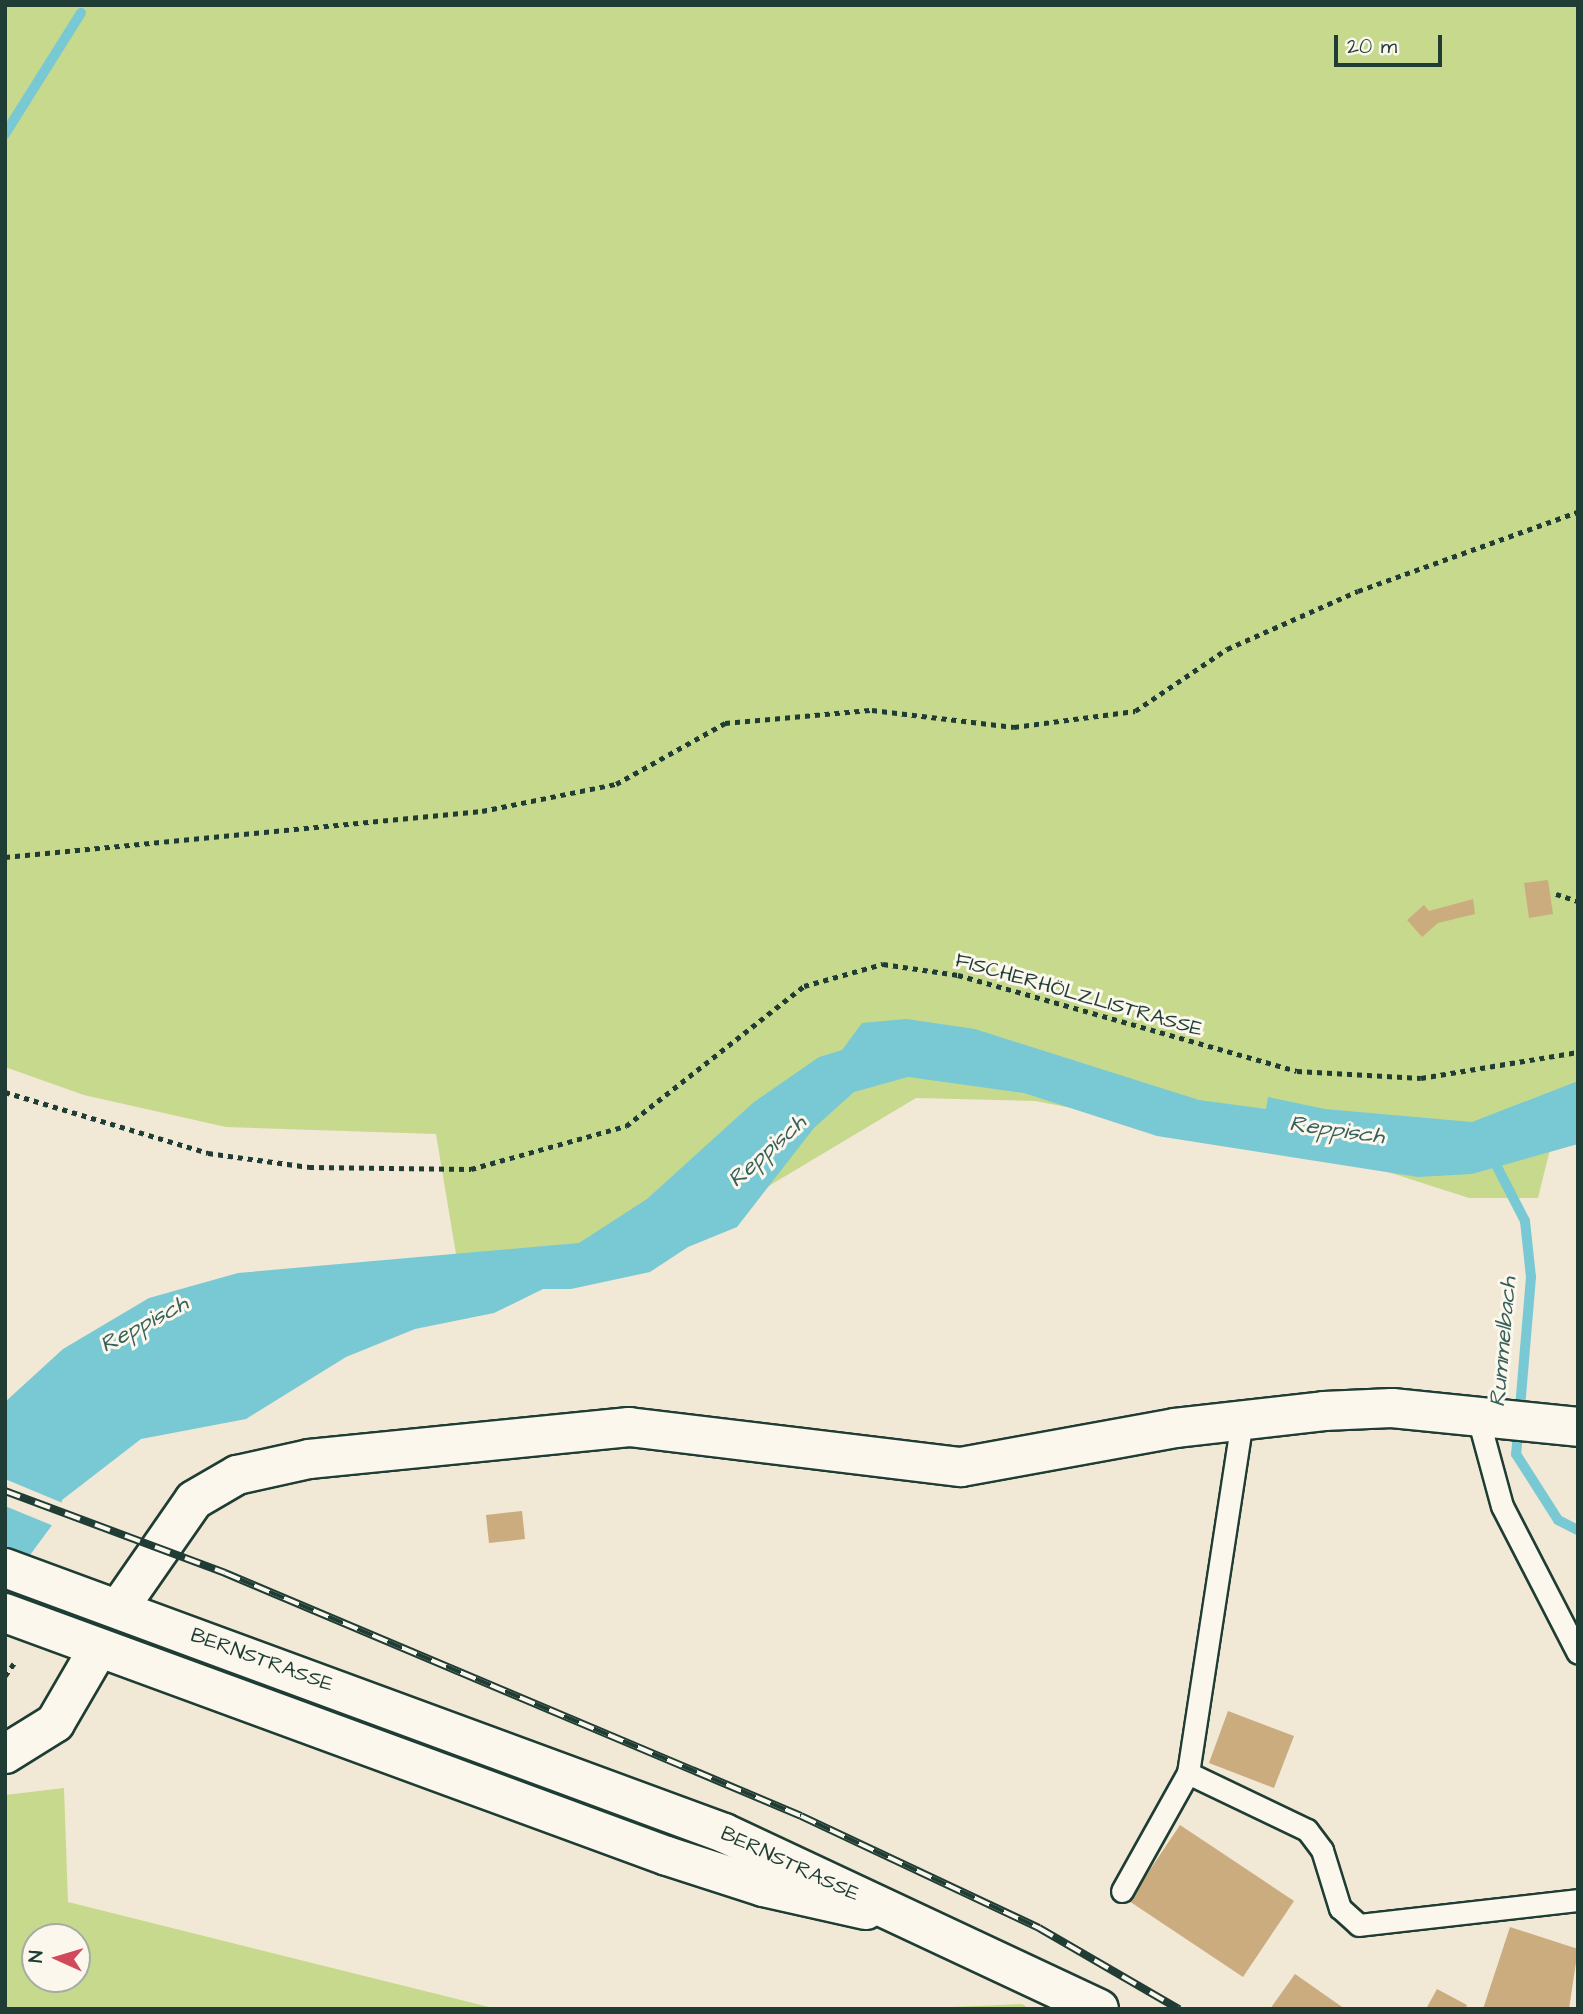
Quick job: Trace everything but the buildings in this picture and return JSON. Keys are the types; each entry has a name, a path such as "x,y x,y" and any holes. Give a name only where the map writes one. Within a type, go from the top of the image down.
{"main road":[{"path":"5,1754 55,1723 119,1608 194,1500 237,1475 309,1459 629,1427 961,1467 1242,1420 1360,1409 1494,1416 1563,1425"},
{"name":"BERNSTRASSE","path":"19,1572 572,1772 832,1880 891,1914"},
{"name":"BERNSTRASSE","path":"5,1613 667,1856 799,1897 891,1914"},
{"path":"891,1914 1099,2009"}],"lane":[{"path":"1494,1416 1502,1506 1578,1653"},
{"path":"1122,1891 1188,1773 1242,1420"},
{"path":"1188,1773 1307,1829 1322,1850 1340,1908 1359,1925 1578,1900"}],"path":[{"path":"5,857 482,811 616,784 725,723 872,710 1014,727 1135,711 1227,649 1358,591 1578,512"},
{"path":"1556,894 1578,901"},
{"name":"FISCHERHÖLZLISTRASSE","path":"5,1091 208,1153 309,1167 471,1169 626,1126 804,986 883,964 958,975 1297,1070 1421,1078 1578,1052"},
{"path":"5,1676 13,1663"}],"green space":[{"path":"5,5 1578,5 1578,1103 1562,1101 1538,1198 1469,1198 1360,1163 1035,1101 916,1098 678,1240 462,1290 436,1134 226,1127 84,1095 5,1067"},
{"path":"64,1788 68,1902 497,2009 5,2009 5,1795"},
{"path":"1022,2004 1030,2009 926,2008"}],"water":[{"name":"Reppisch","path":"906,1019 975,1029 1199,1100 1266,1109 1268,1097 1325,1109 1472,1122 1578,1081 1578,1144 1472,1174 1418,1177 1157,1136 1024,1093 908,1077 854,1092 814,1128 737,1227 688,1247 650,1272 571,1289 543,1289 494,1313 415,1329 346,1357 246,1419 141,1439 62,1500 61,1513 5,1589 5,1402 63,1349 149,1298 238,1273 579,1243 647,1199 754,1102 819,1057 842,1050 862,1023"}],"pier":[{"path":"5,1479 65,1504 56,1527 5,1506"}],"waterway":[{"path":"5,134 81,13"},
{"name":"Rummelbach","path":"1492,1157 1525,1221 1531,1277 1516,1454 1558,1520 1578,1530"}],"railway":[{"path":"5,1491 225,1573 801,1816 1039,1928 1179,2009"}]}
